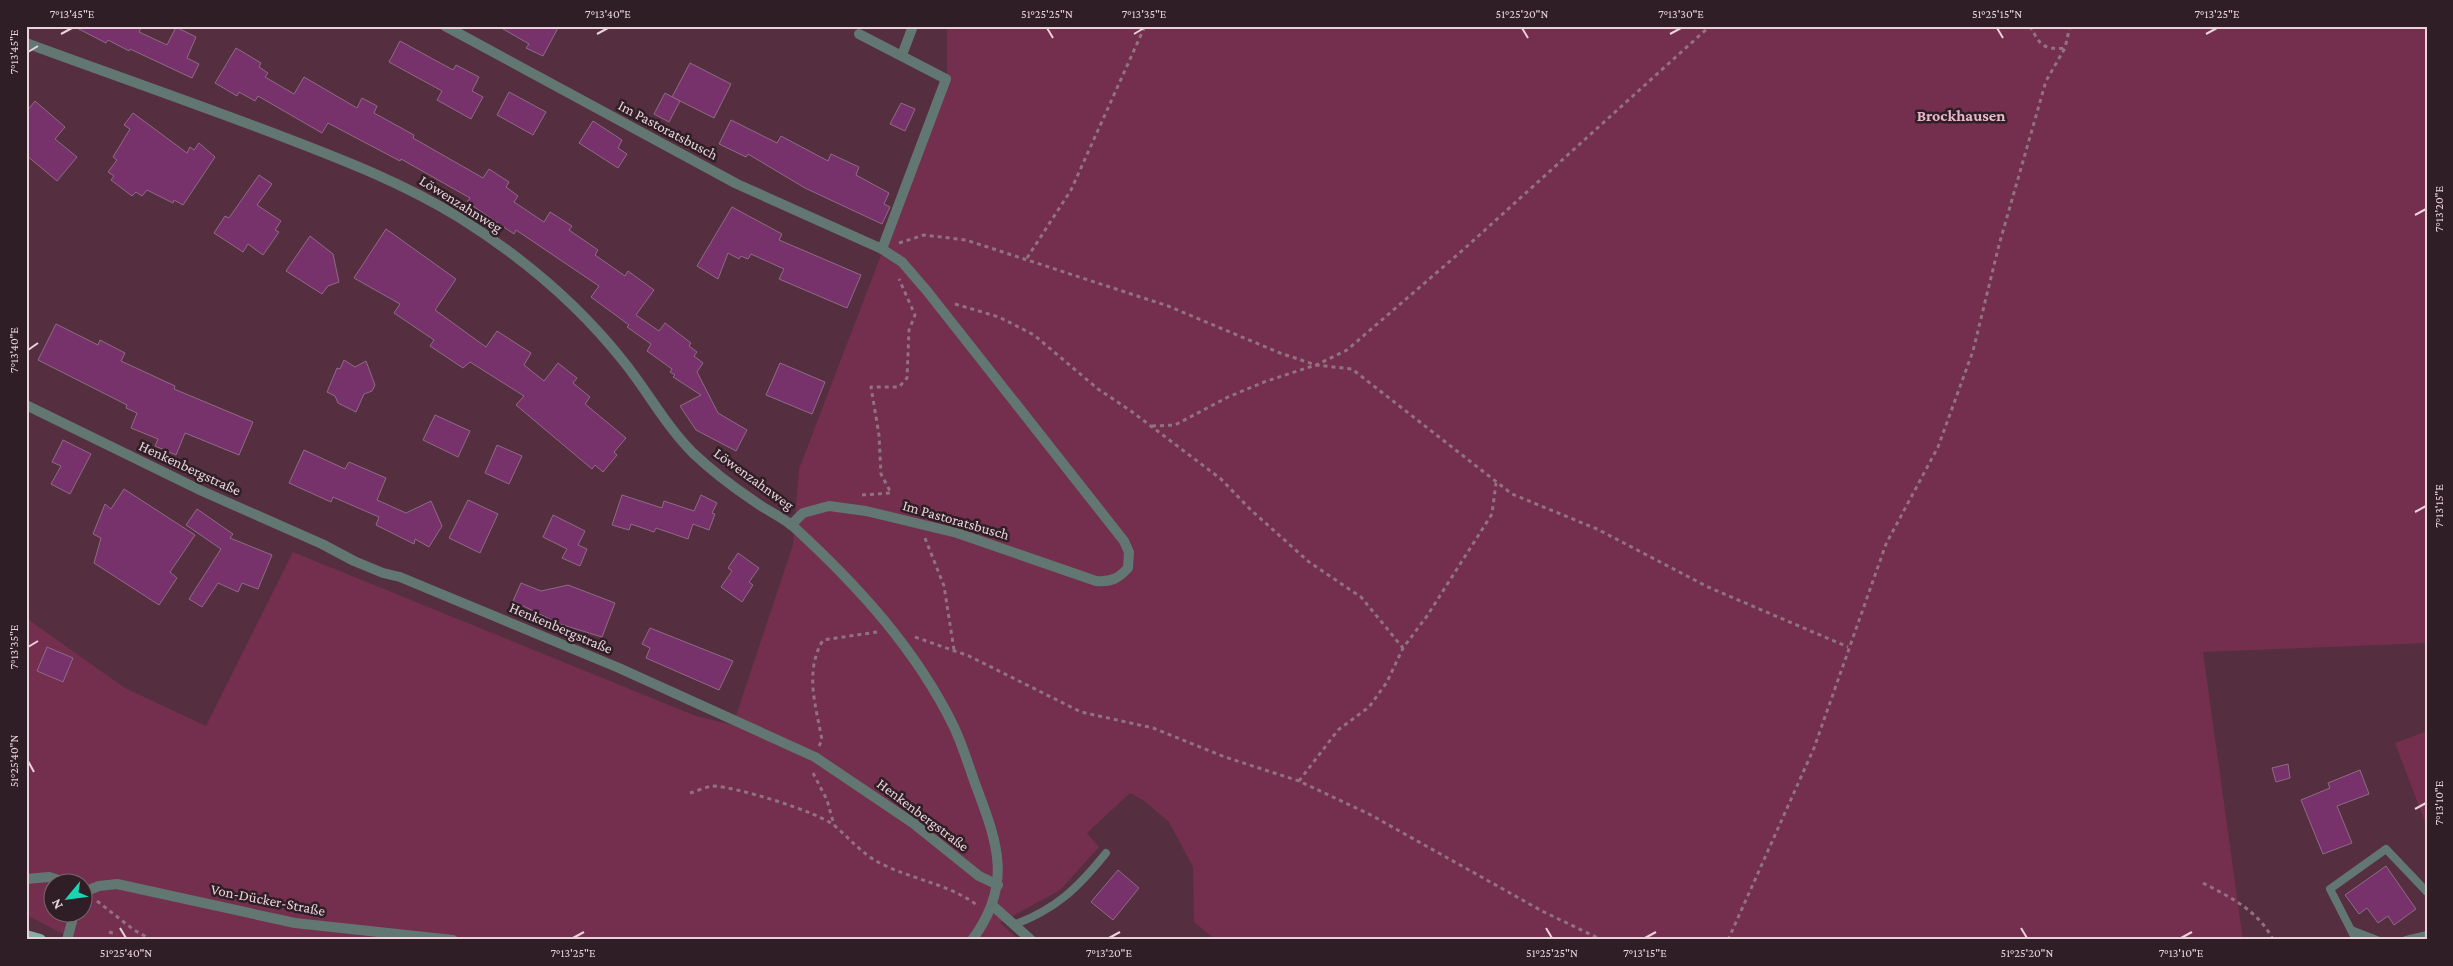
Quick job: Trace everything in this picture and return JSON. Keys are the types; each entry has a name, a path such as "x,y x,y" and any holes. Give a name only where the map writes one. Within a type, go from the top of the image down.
{"main road":[{"path":"26,936 40,940"}],"street":[{"name":"Im Pastoratsbusch","path":"446,26 737,184 882,249 902,262 940,306 1124,541 1129,552 1128,568 1118,579 1106,582 1096,580 1025,555 924,525 829,506 803,513 791,525"},
{"path":"902,55 913,26"},
{"path":"859,34 946,79 882,249"},
{"name":"Löwenzahnweg","path":"26,43 211,109 359,166 398,183 458,217 522,261 598,331 648,393 682,442 696,456 754,501 791,525"},
{"name":"Henkenbergstraße","path":"26,405 202,492 322,544 354,561 383,573 400,577 618,668 815,757 913,823 979,876 998,885"},
{"path":"791,525 865,596 930,682 955,729 984,807 999,857 998,885 982,927 972,940"},
{"path":"26,879 42,878"},
{"name":"Von-Dücker-Straße","path":"92,889 117,884 295,923 453,940"},
{"path":"990,909 1031,940"},
{"path":"67,940 71,924"}],"lane":[{"path":"2356,940 2330,889 2386,849 2427,892"},
{"path":"1013,925 1036,917 1068,896 1106,853"},
{"path":"2351,930 2377,940"},
{"path":"2406,940 2427,935"}],"path":[{"path":"1027,258 1071,190 1145,26"},
{"path":"1152,426 1175,424 1250,388 1316,365 1347,350 1380,324 1710,26"},
{"path":"2030,26 2041,44 2050,49 2065,48"},
{"path":"1728,940 1814,748 1848,647 1886,544 1938,447 1973,351 1999,245 2046,81 2065,48 2070,26"},
{"path":"882,249 924,235 966,240 1027,258 1168,306 1280,354 1316,365 1352,369 1512,494 1597,529 1708,587 1848,647"},
{"path":"859,495 892,493 881,474 879,436 871,387 899,388 908,378 910,330 915,315 898,282"},
{"path":"940,306 958,304 998,317 1034,335 1098,389 1152,426 1221,479 1286,543 1309,562 1361,596 1403,648"},
{"path":"1299,781 1338,730 1369,707 1387,682 1403,648 1427,616 1492,514 1496,482"},
{"path":"924,525 925,538 944,586 954,651"},
{"path":"834,825 827,800 811,769 822,740 812,696 812,674 816,652 823,640 893,632 930,641 954,651 1081,712 1153,728 1225,757 1299,781 1371,815 1542,911 1602,940"},
{"path":"690,793 712,786 757,795 812,813 834,825 855,847 885,866 964,896 990,909"},
{"path":"2203,882 2244,904 2268,930 2273,940"},
{"path":"92,898 114,916 152,940"},
{"path":"109,932 117,934"}],"shaded area":[{"path":"947,26 2427,26 2427,643 2203,652 2243,940 1216,940 1194,922 1193,867 1169,822 1143,800 1130,793 1087,833 1099,847 1060,890 1000,923 1019,940 75,940 44,924 92,924 92,874 42,874 42,923 26,915 26,618 125,688 206,726 293,552 696,716 733,725 793,545 799,469 947,83"},
{"path":"2427,731 2427,827 2395,743"}],"building":[{"path":"73,26 142,26 139,32 167,45 176,27 196,37 187,58 199,64 192,78 108,40 106,43"},
{"path":"498,26 559,26 543,56 526,48 529,44"},
{"path":"400,41 453,70 456,65 479,77 472,91 483,97 471,119 437,100 442,91 389,62"},
{"path":"236,48 261,63 259,67 268,73 265,77 294,94 304,77 357,108 362,98 377,106 374,113 414,135 413,138 483,178 489,169 509,182 506,187 518,196 514,202 544,222 550,212 572,226 569,230 598,250 595,255 625,276 628,271 654,290 636,315 659,331 665,323 691,343 689,346 697,352 694,356 703,363 697,372 718,413 747,430 736,451 696,430 680,406 701,395 673,377 675,375 670,372 672,369 647,351 651,344 591,297 599,286 516,230 514,234 467,202 470,198 401,159 400,161 328,123 322,133 258,96 255,101 239,92 237,96 215,83"},
{"path":"690,63 731,84 714,118 672,97"},
{"path":"509,92 546,112 533,135 497,115"},
{"path":"665,93 680,101 669,122 654,114"},
{"path":"35,101 65,127 55,139 77,157 57,181 26,155 26,112"},
{"path":"901,103 915,109 905,131 890,124"},
{"path":"133,113 187,153 190,147 194,150 199,143 215,157 183,205 174,200 173,203 147,190 142,196 136,192 132,196 111,180 114,176 108,172 117,160 113,157 130,129 124,125"},
{"path":"731,120 777,143 781,136 828,161 831,154 859,167 856,175 889,193 884,204 890,207 882,224 805,188 748,154 746,157 719,144"},
{"path":"593,121 622,140 618,148 627,154 618,168 579,143"},
{"path":"259,175 272,184 257,205 281,221 275,230 279,232 263,255 248,244 243,252 214,233 225,216 229,218"},
{"path":"732,207 782,234 779,240 861,275 847,308 779,279 784,269 751,254 748,259 741,256 739,259 728,253 718,279 697,266"},
{"path":"386,229 456,279 435,310 486,347 497,331 531,353 524,365 544,381 558,363 577,378 573,383 590,397 585,404 626,438 614,452 617,455 603,472 595,465 592,469 516,405 524,396 470,362 463,368 430,346 434,340 394,313 400,304 354,278"},
{"path":"310,236 333,254 339,282 328,286 322,294 286,271"},
{"path":"56,324 98,345 100,340 125,353 121,361 175,386 174,389 253,422 239,455 185,433 176,455 155,446 158,439 131,428 137,413 126,408 127,405 38,360"},
{"path":"344,360 355,367 366,361 375,385 372,391 364,394 356,412 338,403 335,396 327,392 337,368 340,369"},
{"path":"780,363 825,382 812,414 766,395"},
{"path":"435,415 470,431 458,457 423,440"},
{"path":"63,440 91,454 70,494 51,484 61,466 52,462"},
{"path":"497,445 522,456 509,484 485,473"},
{"path":"304,450 345,469 349,462 386,478 377,500 406,513 431,501 442,526 429,547 415,539 414,544 376,525 379,517 333,497 331,502 289,483"},
{"path":"124,489 195,535 170,572 177,578 159,605 94,563 101,538 93,534 105,504 111,509"},
{"path":"622,495 662,508 664,501 694,511 701,495 717,503 712,513 715,514 709,530 693,524 688,539 656,528 654,532 631,524 629,530 612,525"},
{"path":"468,500 498,514 480,553 449,538"},
{"path":"197,509 233,534 230,538 272,555 258,589 242,583 238,592 218,583 202,607 189,599 221,549 186,525"},
{"path":"553,515 585,531 578,545 587,549 580,566 562,558 567,549 543,537"},
{"path":"738,553 759,568 749,582 753,585 742,602 721,587 732,571 728,568"},
{"path":"521,583 541,591 568,585 615,603 602,637 560,624 513,601"},
{"path":"650,628 733,661 719,690 646,658 650,648 642,644"},
{"path":"47,647 73,658 63,682 37,671"},
{"path":"2288,764 2290,778 2276,782 2272,768"},
{"path":"2360,770 2369,794 2337,806 2352,843 2323,854 2301,800 2330,788 2328,783"},
{"path":"2386,866 2416,909 2394,925 2388,916 2378,923 2367,908 2359,914 2345,895"},
{"path":"1118,870 1139,888 1113,920 1091,902"}],"district":[{"name":"Brockhausen","path":"1961,115"}]}
